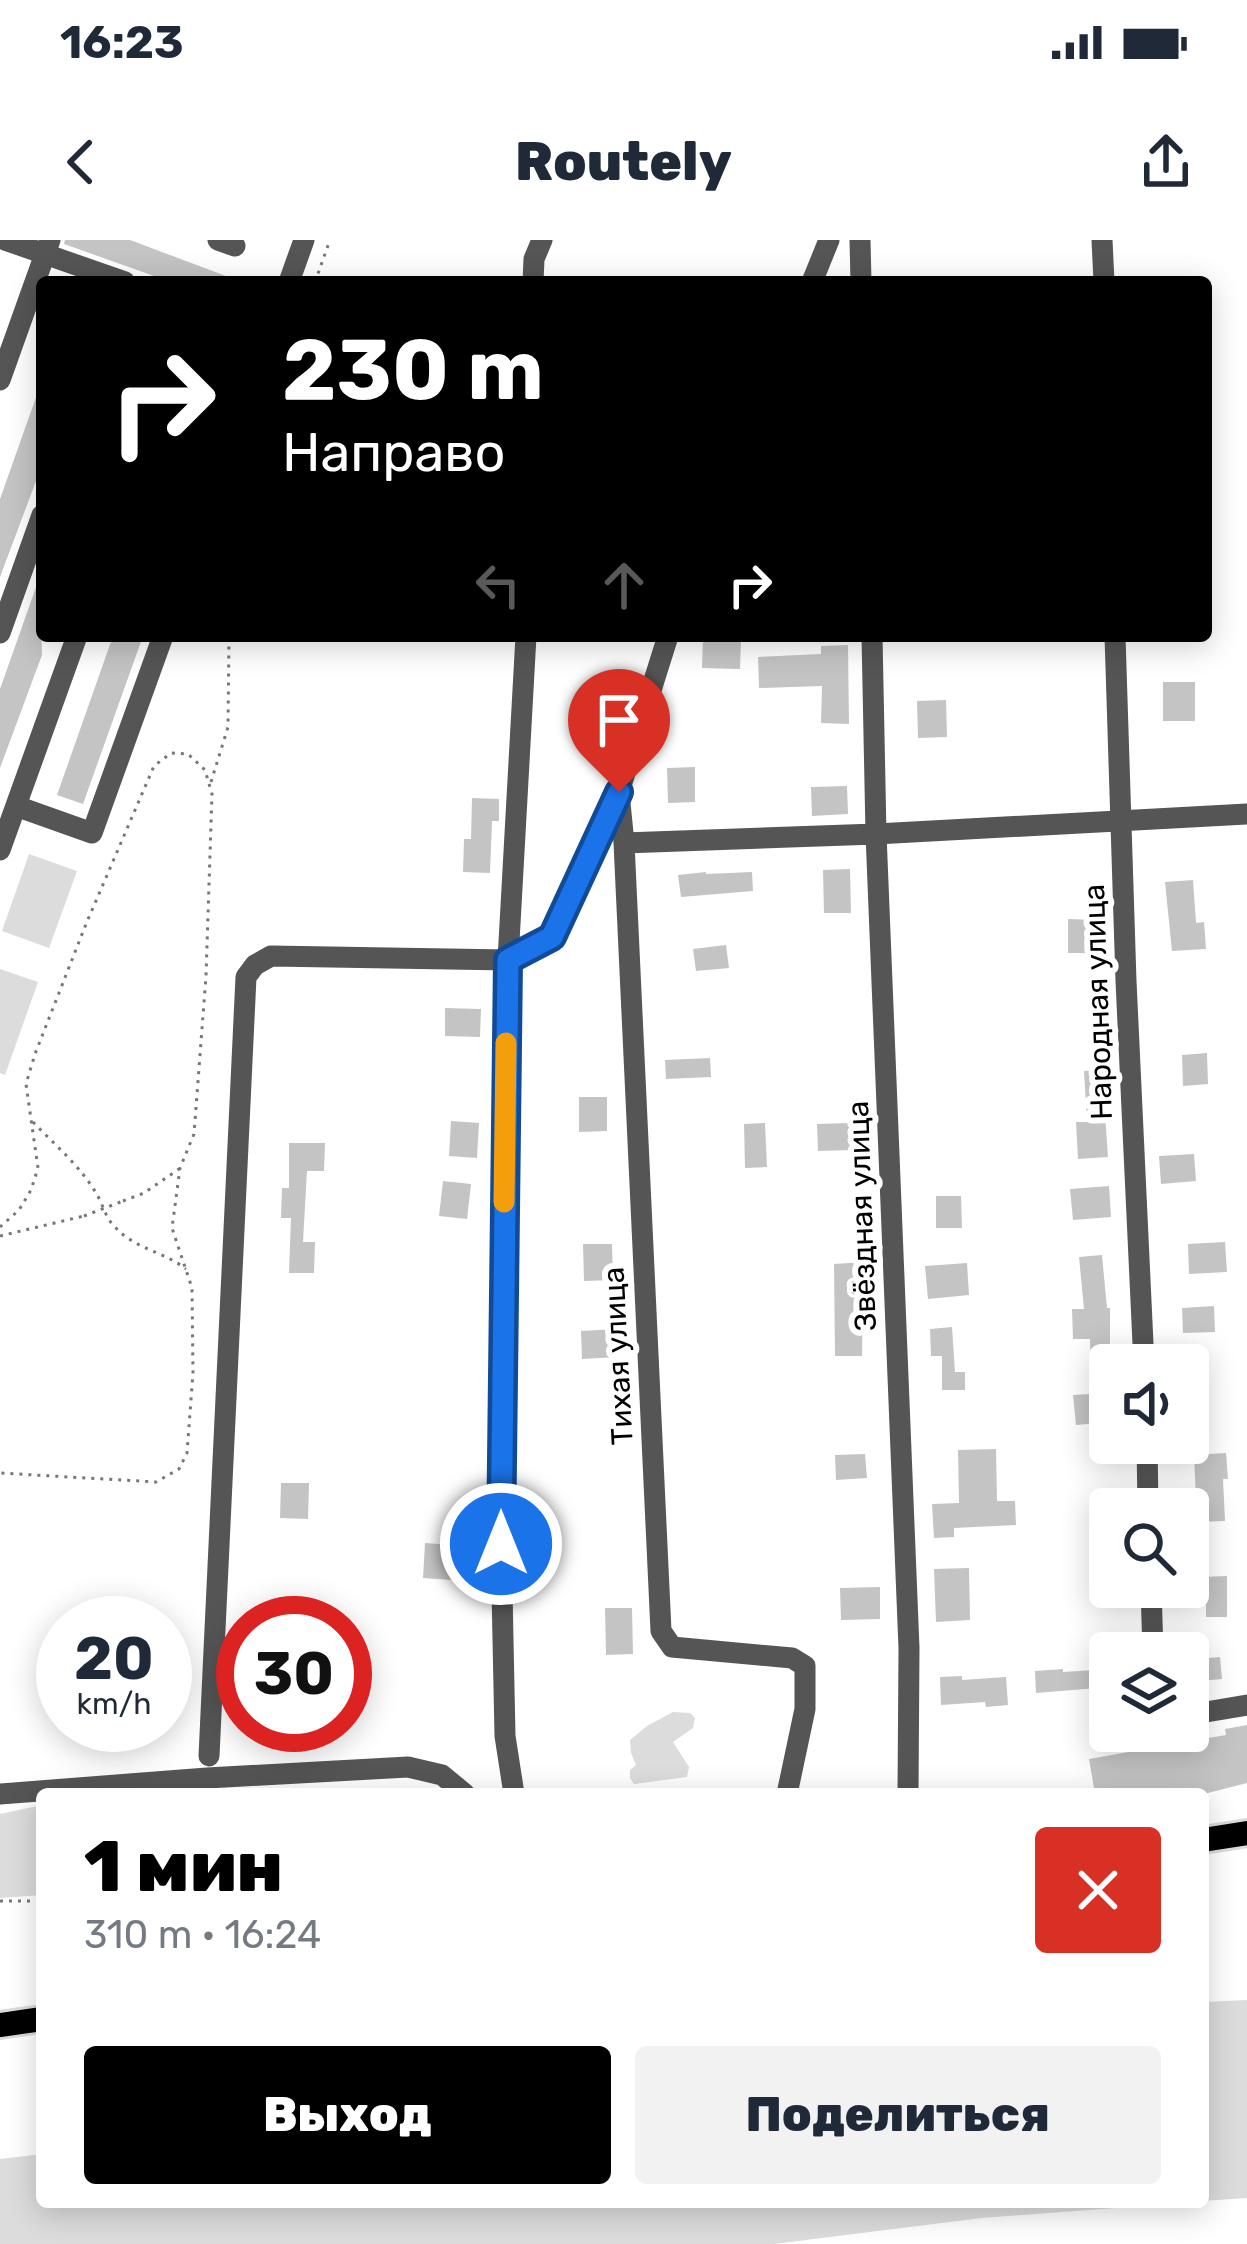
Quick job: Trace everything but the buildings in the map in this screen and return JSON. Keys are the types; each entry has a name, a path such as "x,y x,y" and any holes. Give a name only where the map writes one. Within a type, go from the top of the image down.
{"main road":[{"path":"1209,1839 1247,1833"},
{"path":"0,2025 36,2020"}],"street":[{"path":"5,240 47,247 111,276"},
{"path":"291,276 304,240"},
{"path":"533,276 542,240"},
{"path":"814,276 829,240"},
{"path":"860,240 861,276"},
{"path":"1102,240 1103,276"},
{"path":"37,276 47,247"},
{"path":"0,380 36,278"},
{"path":"0,633 36,532"},
{"path":"0,850 74,642"},
{"path":"8,817 92,833 161,642"},
{"path":"513,1788 505,1736 501,1544 508,960 526,642"},
{"path":"208,1756 246,977 271,956 508,960 552,937 619,792 666,642"},
{"name":"Звёздная улица","path":"872,642 909,1648 908,1788"},
{"name":"Народная улица","path":"1115,642 1143,1344"},
{"name":"Тихая улица","path":"619,792 661,1631 672,1647 792,1658 805,1666 805,1709 789,1788"},
{"path":"625,843 1247,814"},
{"path":"1209,1711 1247,1705"},
{"path":"78,1788 408,1767 442,1775 458,1788"},
{"path":"0,1794 36,1791"}],"path":[{"path":"317,276 330,240"},
{"path":"210,783 228,728 229,642"},
{"path":"0,1227 19,1210 38,1168 26,1084 102,885 154,766 171,753 188,754 205,770 212,794 205,999 194,1134 181,1168 172,1228 192,1288 187,1454 179,1469 156,1482 0,1473"},
{"path":"32,1120 95,1190 110,1223 128,1239 170,1257 188,1271"},
{"path":"0,1236 84,1216 144,1193 181,1168"},
{"path":"0,1901 36,1901"}],"shaded area":[{"path":"29,854 77,871 49,948 2,931"},
{"path":"0,969 38,982 5,1075 0,1073"},
{"path":"673,1712 695,1718 693,1728 673,1742 689,1767 687,1777 634,1784 630,1770 636,1765 630,1740"},
{"path":"36,1806 36,1895 0,1898 0,1814"},
{"path":"1247,2000 1247,2198 1209,2201 1209,2002"},
{"path":"36,2155 36,2208 1115,2208 982,2218 774,2244 0,2244 0,2159"}],"slow traffic":[{"path":"504,1202 506,1043"}],"route":[{"path":"501,1544 508,960 552,937 619,792"}]}
